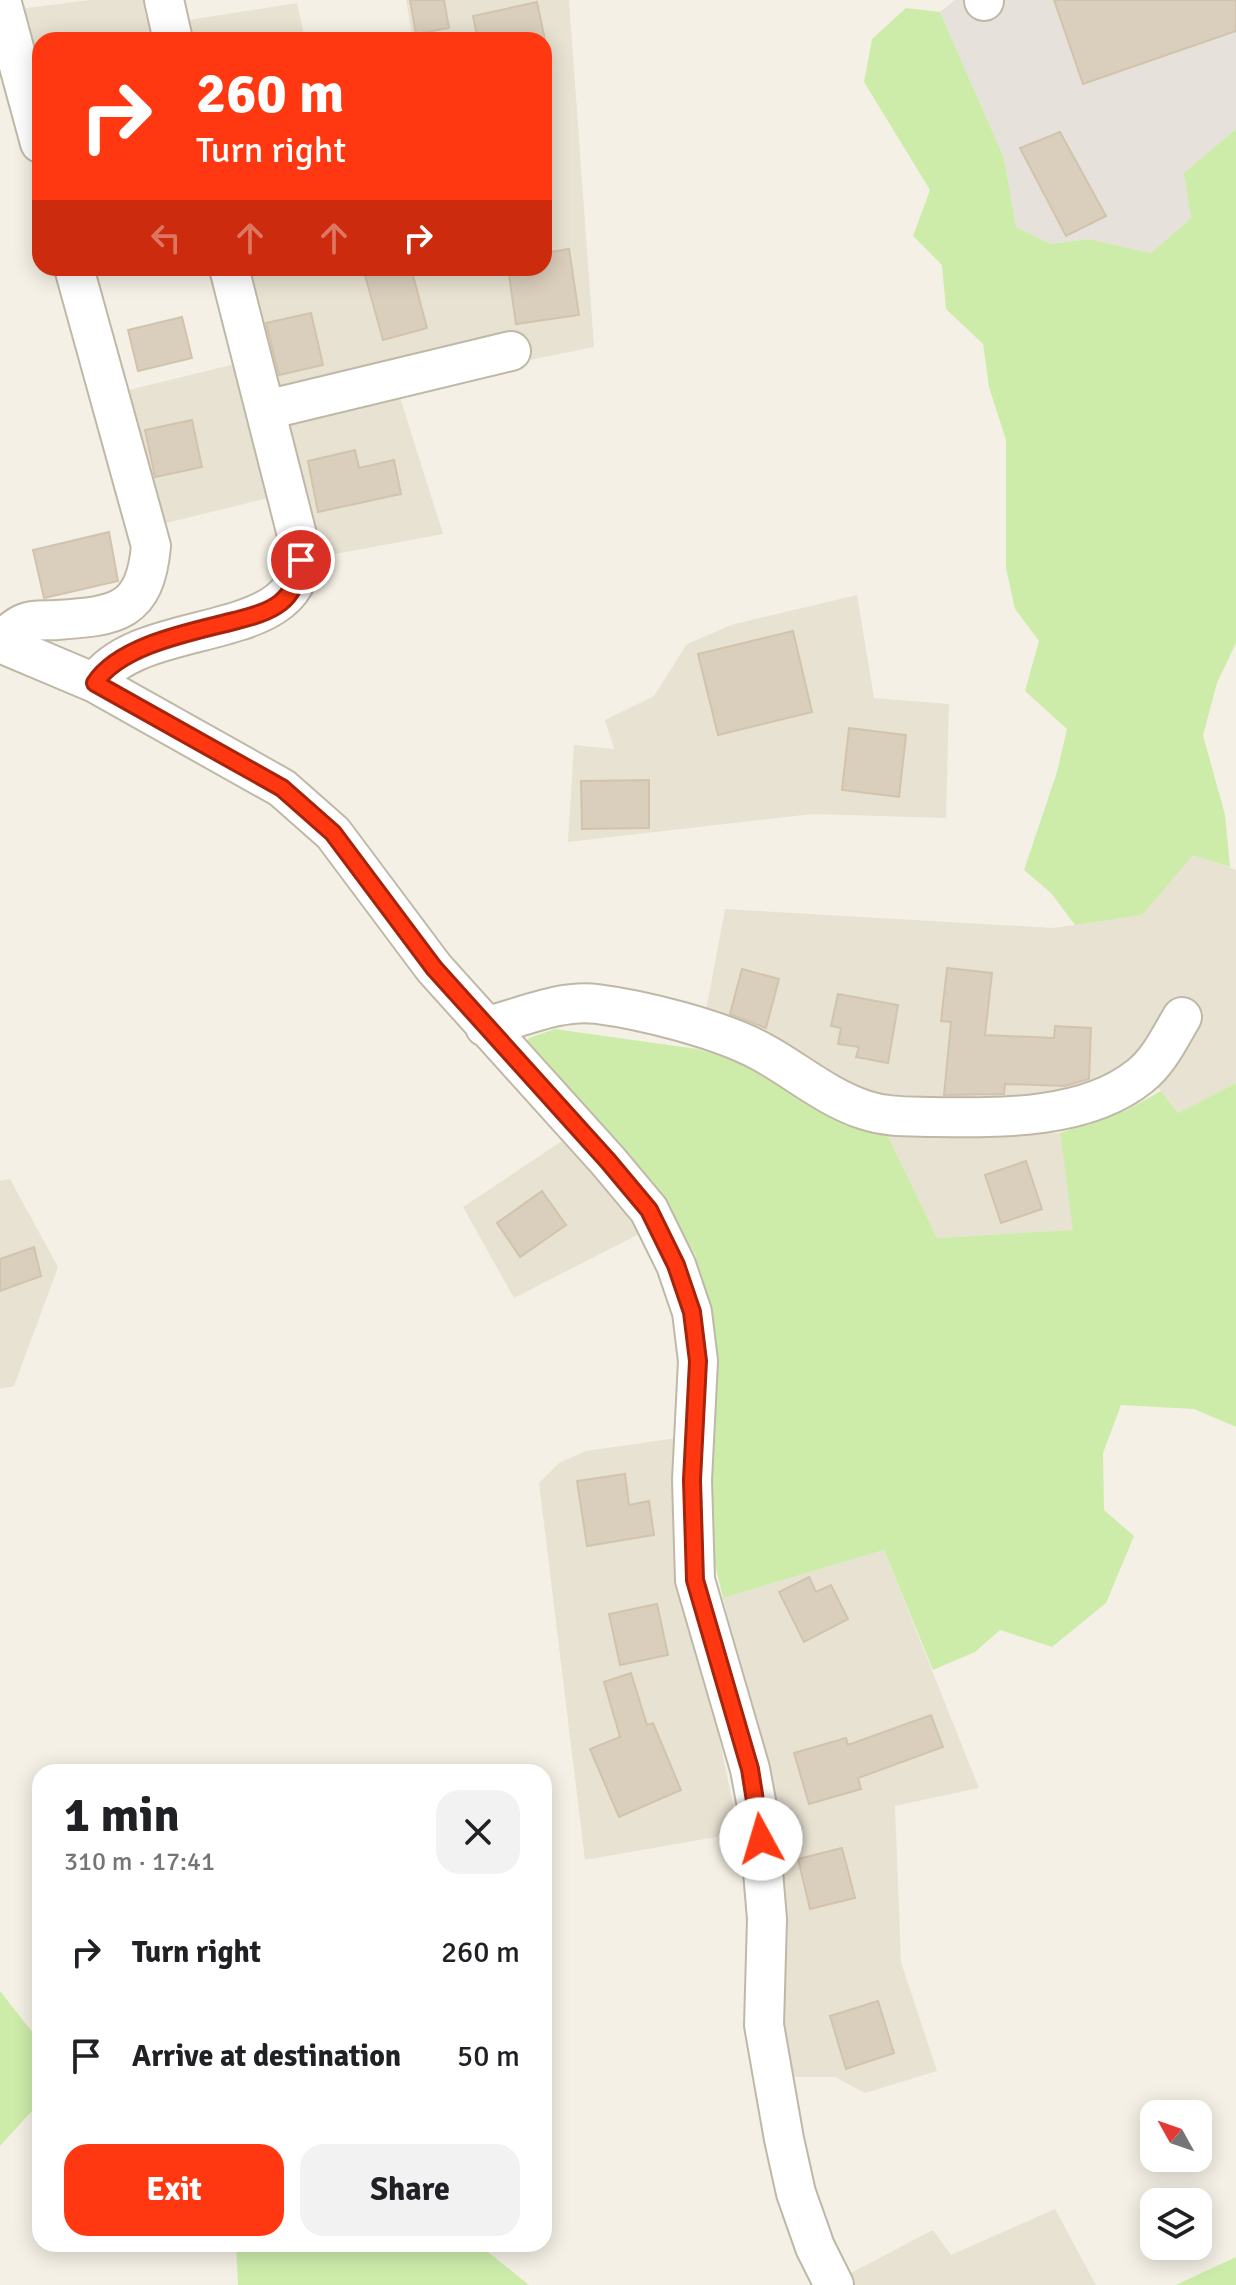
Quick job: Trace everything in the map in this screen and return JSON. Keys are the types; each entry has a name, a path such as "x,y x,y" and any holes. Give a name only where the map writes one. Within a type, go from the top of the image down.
{"street":[{"path":"1,0 32,114"},
{"path":"164,0 171,32"},
{"path":"76,276 151,546 148,575 137,595 119,610 94,618 24,623 0,642 95,683 282,788 333,833 434,968 649,1210 676,1265 692,1312 698,1361 692,1480 695,1580 750,1769 758,1812 767,1919 764,2025 784,2139 796,2193 815,2247 834,2285"},
{"path":"95,683 115,661 173,637 258,614 279,604 300,576 300,547 231,276"},
{"path":"266,410 511,351"},
{"path":"485,1027 554,1007 594,1003 663,1018 758,1049 861,1109 887,1117 995,1118 1050,1112 1111,1094 1141,1075 1160,1053 1182,1017"}],"shaded area":[{"path":"90,0 148,0 155,32 32,32 32,66 19,9"},
{"path":"406,0 569,0 594,347 530,360 525,339 280,399 247,276 552,276 552,32 412,32"},
{"path":"955,0 1236,0 1236,129 1185,173 1191,218 1151,253 1089,239 1051,244 1016,227 1004,158 940,12"},
{"path":"297,3 303,32 185,32 182,21"},
{"path":"243,362 276,496 154,526 121,392"},
{"path":"398,391 443,534 308,559 284,416"},
{"path":"857,595 874,698 949,704 946,818 813,814 568,842 574,745 614,749 605,720 654,696 687,644 734,624"},
{"path":"1193,854 1236,870 1236,1083 1178,1113 1141,1065 1056,1102 880,1107 705,1016 725,909 1054,928 1142,915"},
{"path":"886,1132 1060,1133 1074,1230 937,1238"},
{"path":"568,1137 629,1209 639,1234 514,1298 463,1207"},
{"path":"10,1179 58,1267 14,1386 0,1389 0,1181"},
{"path":"677,1438 703,1661 739,1833 585,1860 539,1483 559,1463 586,1451"},
{"path":"884,1550 979,1788 895,1806 901,1962 937,2071 865,2093 835,2077 793,2077 774,1994 763,1758 723,1598"},
{"path":"1055,2209 1096,2285 848,2285 843,2277 933,2230 951,2255"}],"green space":[{"path":"906,8 940,12 1004,158 1016,227 1051,244 1089,239 1151,253 1191,218 1184,173 1236,129 1236,643 1217,683 1203,735 1225,815 1230,867 1193,855 1142,915 1075,925 1051,893 1024,870 1057,772 1067,729 1025,691 1039,641 1015,609 1006,568 1006,440 989,387 983,344 946,309 942,265 913,236 930,190 864,82 872,39"},
{"path":"555,1029 697,1049 743,1062 886,1132 937,1238 1073,1230 1060,1133 1127,1110 1161,1091 1178,1113 1236,1083 1236,1427 1194,1409 1121,1405 1103,1453 1104,1510 1134,1536 1106,1603 1052,1647 1000,1630 975,1652 933,1670 884,1550 723,1598 714,1560 706,1314 695,1254 670,1215 523,1056 529,1038"},
{"path":"0,1991 32,2032 32,2111 0,2146"},
{"path":"236,2252 488,2252 529,2285 238,2285"},
{"path":"1236,2257 1236,2285 1176,2285"}],"building":[{"path":"410,0 444,0 449,28 416,32"},
{"path":"1054,0 1236,0 1236,31 1083,84"},
{"path":"537,2 543,32 476,32 473,16"},
{"path":"1060,132 1106,216 1066,236 1020,148"},
{"path":"569,249 579,315 516,324 509,276 552,276 552,252"},
{"path":"365,276 413,276 427,328 383,340"},
{"path":"311,313 323,365 279,375 266,323"},
{"path":"182,317 192,358 138,371 128,330"},
{"path":"192,420 202,467 155,477 145,430"},
{"path":"355,450 359,468 394,460 401,494 318,512 308,461"},
{"path":"109,532 118,581 44,598 33,550"},
{"path":"793,631 812,712 718,735 698,654"},
{"path":"849,728 906,735 899,797 842,790"},
{"path":"649,780 649,828 582,829 581,781"},
{"path":"947,968 992,973 985,1035 1054,1038 1055,1026 1091,1028 1089,1079 1065,1086 1005,1084 1004,1094 944,1095 951,1022 941,1021"},
{"path":"742,969 779,979 766,1028 730,1014"},
{"path":"838,994 898,1005 888,1063 856,1057 859,1047 838,1044 841,1028 831,1026"},
{"path":"1026,1161 1042,1209 1001,1223 985,1175"},
{"path":"542,1191 566,1225 520,1257 497,1223"},
{"path":"34,1247 41,1276 0,1291 0,1259"},
{"path":"625,1474 629,1505 649,1501 654,1535 587,1546 577,1481"},
{"path":"809,1577 816,1592 831,1585 848,1619 804,1642 779,1592"},
{"path":"657,1604 668,1655 620,1665 609,1614"},
{"path":"631,1673 647,1725 653,1723 681,1790 619,1817 590,1749 620,1737 604,1682"},
{"path":"931,1715 943,1747 858,1778 861,1789 809,1804 794,1753 846,1738 848,1745"},
{"path":"842,1848 855,1898 810,1909 798,1859"},
{"path":"878,2001 894,2053 846,2069 830,2016"}],"route":[{"path":"301,560 300,576 279,604 258,614 173,637 115,661 95,683 282,788 333,833 434,968 649,1210 676,1265 692,1312 698,1361 692,1480 695,1580 750,1769 761,1839"}]}
